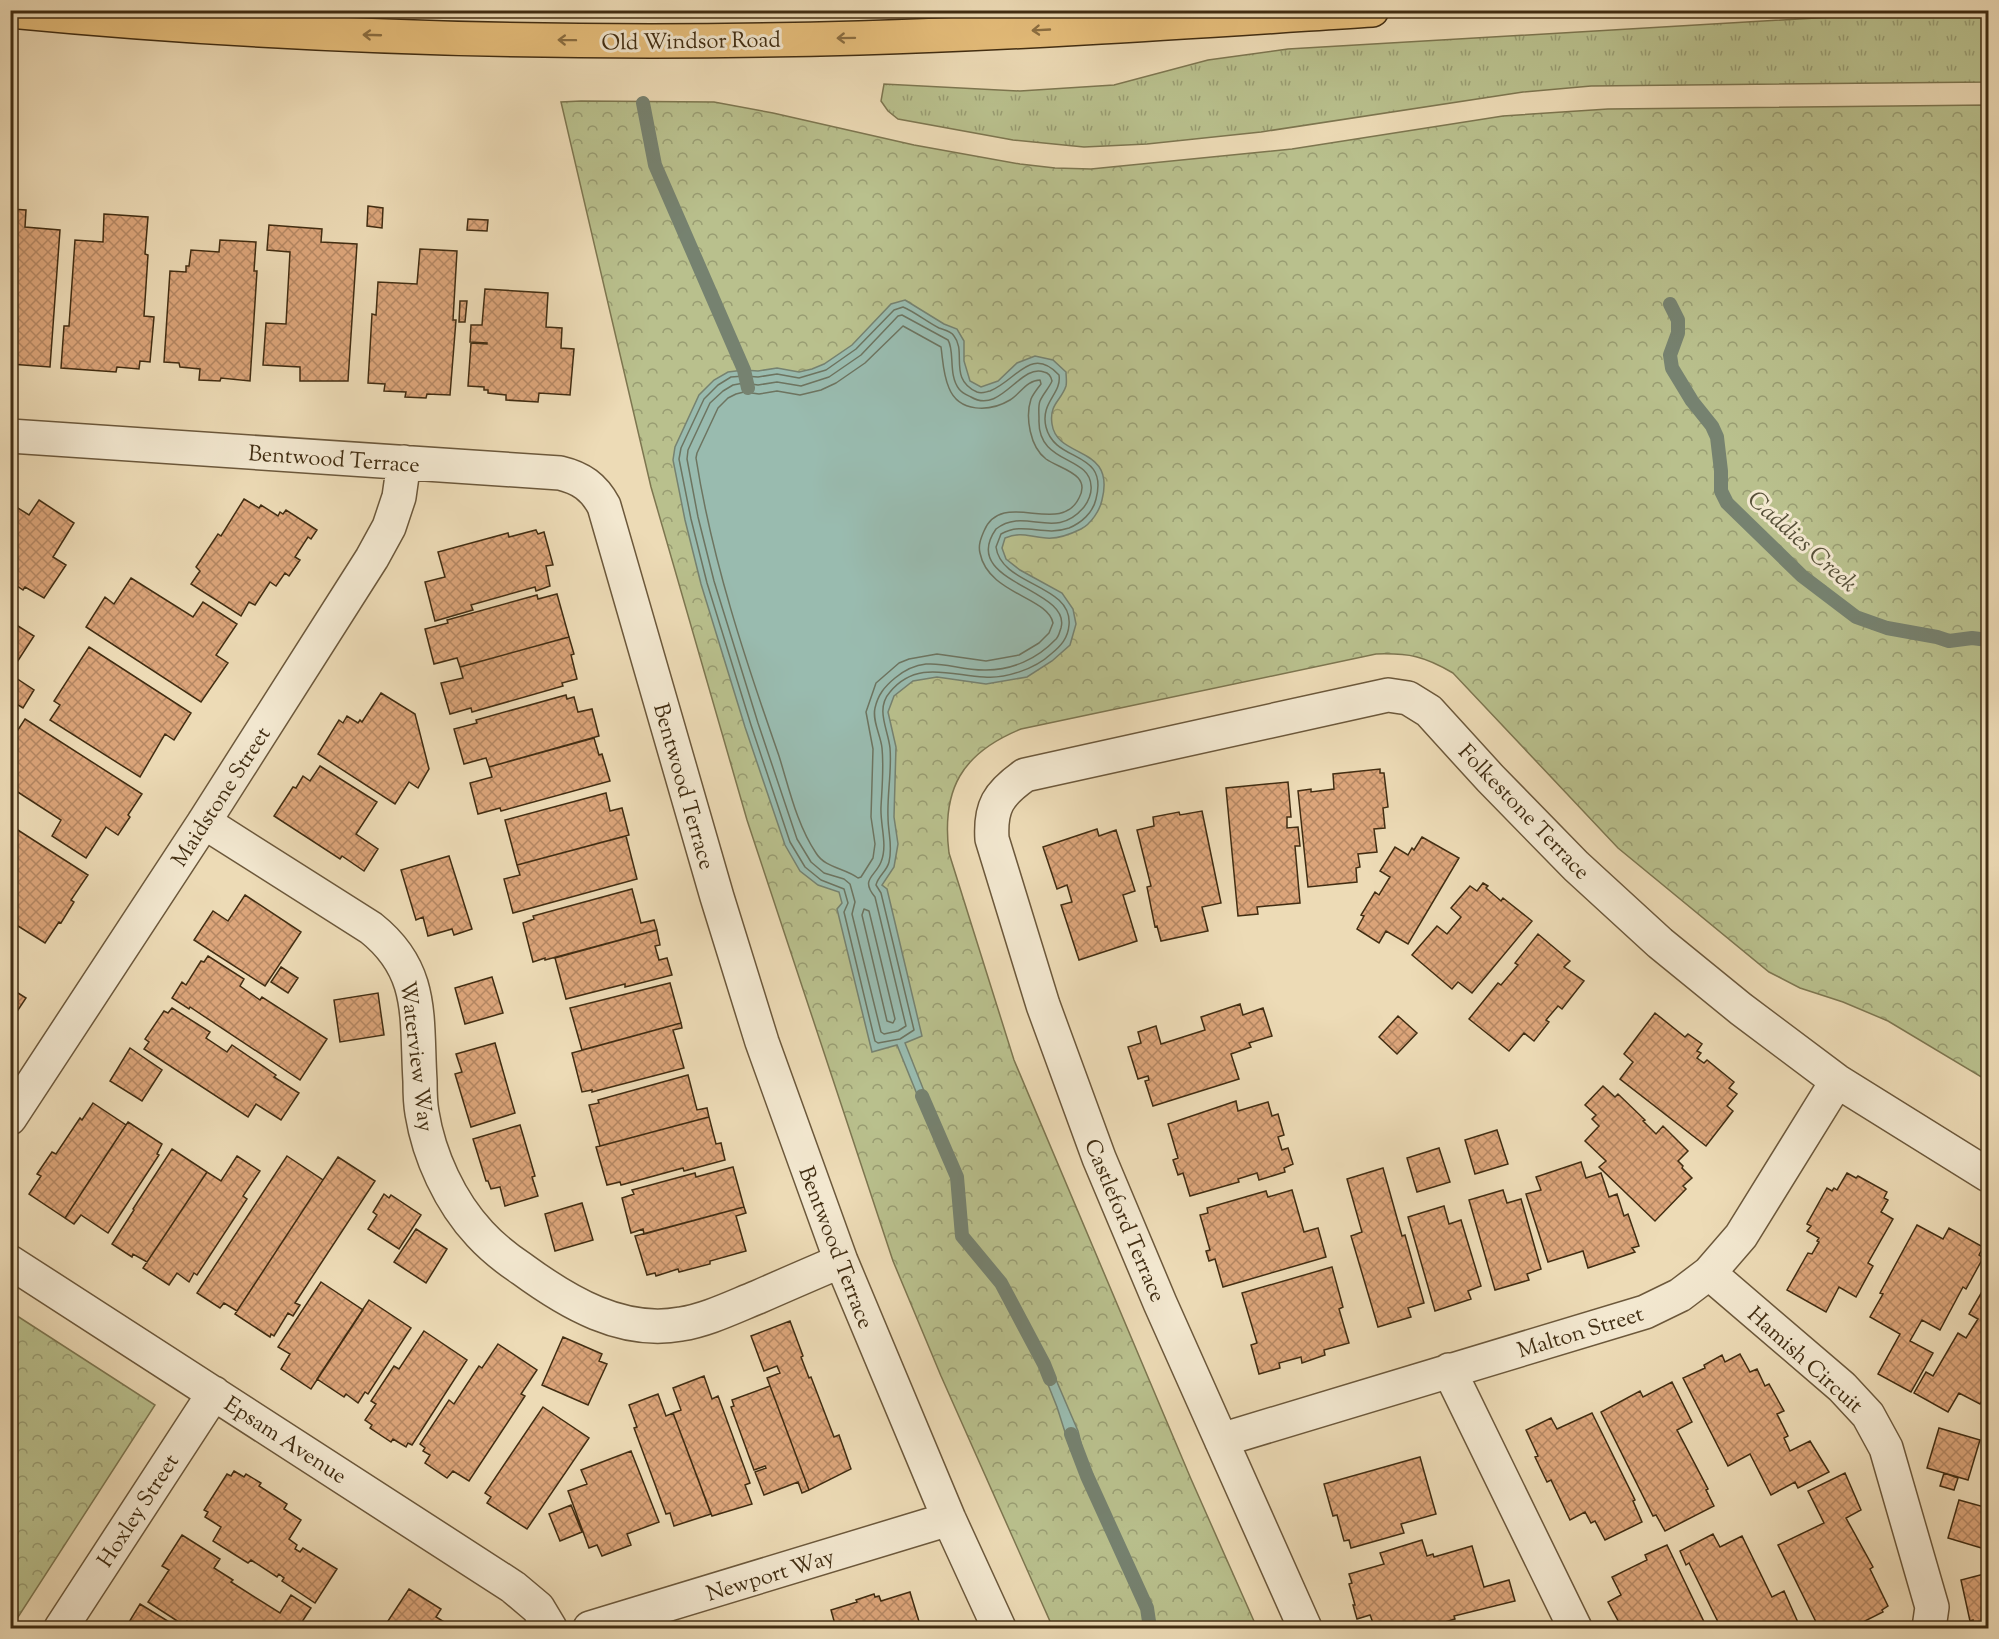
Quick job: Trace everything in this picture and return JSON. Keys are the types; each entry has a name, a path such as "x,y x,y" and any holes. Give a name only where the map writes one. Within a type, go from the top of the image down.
{"highway":[{"name":"Old Windsor Road","path":"10,11 337,34 602,41 857,38 995,33 1372,10"}],"street":[{"name":"Bentwood Terrace","path":"10,436 560,473 587,484 597,493 604,506 717,897 762,1042 841,1261 949,1519 999,1629"},
{"name":"Maidstone Street","path":"10,1118 204,822 372,558 389,527 399,497 404,462"},
{"name":"Folkestone Terrace","path":"998,799 1010,786 1025,776 1388,695 1408,698 1429,711 1490,778 1576,866 1660,943 1742,1009 1838,1081 1989,1175"},
{"name":"Castleford Terrace","path":"998,799 991,821 992,839 1043,1005 1099,1158 1160,1303 1305,1629"},
{"name":"Waterview Way","path":"204,822 370,928 385,940 398,956 409,974 416,999 421,1112 442,1178 480,1235 533,1277 575,1303 602,1316 625,1323 664,1325 681,1324 725,1311 841,1261"},
{"name":"Malton Street","path":"1221,1440 1645,1312 1680,1295 1709,1273 1741,1236 1838,1081"},
{"name":"Epsam Avenue","path":"10,1262 513,1587 538,1608 550,1629"},
{"name":"Hamish Circuit","path":"1709,1273 1842,1387 1868,1415 1886,1448 1932,1607 1929,1629"},
{"path":"1449,1370 1575,1629"},
{"name":"Hoxley Street","path":"61,1629 214,1393"},
{"name":"Newport Way","path":"590,1629 949,1519"}],"green space":[{"path":"1935,11 1988,11 1988,82 1591,86 1523,92 1261,132 1147,144 1084,147 1013,140 898,119 881,101 884,84 1020,91 1114,85 1208,60 1288,49"},
{"path":"561,102 714,102 914,145 1020,164 1091,169 1292,149 1503,116 1608,109 1988,105 1988,1081 1888,1021 1843,1002 1800,988 1769,972 1618,848 1453,673 1425,659 1398,654 1376,654 1021,729 1001,739 970,762 960,776 949,810 947,830 949,853 1014,1060 1191,1479 1257,1628 1053,1628 941,1376 893,1261 747,820 651,487"},
{"path":"11,1312 155,1405 11,1628"}],"water":[{"path":"905,300 944,324 957,329 964,341 964,361 970,381 981,387 998,381 1017,363 1035,356 1053,360 1066,372 1066,386 1052,412 1052,424 1056,435 1064,443 1094,461 1101,470 1104,482 1099,508 1085,527 1055,538 1011,536 1005,538 1002,548 1006,559 1020,570 1062,593 1073,609 1076,624 1070,645 1052,661 1027,677 986,684 937,677 913,681 894,696 888,712 896,747 894,817 898,844 894,867 882,885 887,889 922,1036 905,1043 932,1111 925,1114 897,1045 872,1052 837,909 842,903 839,892 818,885 800,871 785,845 745,727 701,584 673,460 675,447 699,395 714,380 728,372 777,368 799,372 824,364 852,345 891,304"},
{"path":"1048,1361 1078,1431 1082,1447 1071,1451 1041,1367"}],"building":[{"path":"368,206 383,208 382,228 367,226"},
{"path":"10,209 26,210 25,227 60,230 50,367 10,364"},
{"path":"104,214 148,217 144,316 154,317 150,362 140,361 139,369 117,367 116,372 61,368 64,326 69,326 75,240 103,242"},
{"path":"468,219 488,220 487,231 467,230"},
{"path":"269,225 322,229 321,242 357,244 348,381 300,381 300,367 263,365 266,323 286,324 290,252 267,250"},
{"path":"220,240 256,242 254,271 257,271 250,381 221,378 220,381 199,380 200,369 180,367 179,363 164,362 170,271 186,272 191,250 219,252"},
{"path":"420,249 457,251 453,320 456,320 450,395 427,394 426,398 405,397 406,392 384,391 385,384 368,383 372,314 376,315 378,282 417,284"},
{"path":"485,289 548,293 546,327 562,328 561,348 574,349 570,395 539,393 538,402 506,400 506,395 488,393 484,387 468,386 471,343 487,344 470,342 471,325 482,325"},
{"path":"460,301 467,301 465,322 459,322"},
{"path":"244,499 259,508 261,505 278,516 280,512 283,514 286,510 317,530 311,539 308,537 295,557 300,560 289,576 285,573 276,586 270,582 255,605 249,602 241,616 191,584 200,571 196,567 218,534 221,536"},
{"path":"39,500 74,523 53,557 66,565 44,598 25,587 23,590 10,581 10,503 29,515"},
{"path":"536,530 538,534 544,532 553,565 546,566 550,586 536,591 535,587 471,605 473,610 435,621 425,582 445,577 438,552 508,533 509,537"},
{"path":"131,578 193,617 203,602 237,624 216,655 228,663 201,702 86,627 105,597 114,604"},
{"path":"557,594 569,637 460,667 457,658 434,664 425,629 448,623 447,620 537,595 538,599"},
{"path":"10,621 34,636 10,673"},
{"path":"569,637 577,679 562,683 563,686 472,712 471,708 450,714 441,683 463,678 460,667"},
{"path":"89,647 191,713 174,740 165,734 140,777 50,720 60,705 54,701"},
{"path":"16,678 34,690 23,708 10,700 10,687"},
{"path":"381,693 415,714 429,769 418,788 409,782 395,804 318,754 339,720 343,723 347,716 358,723 360,720 362,722"},
{"path":"566,695 567,699 574,697 578,712 592,709 599,736 489,767 486,758 464,764 454,729 477,723 476,720"},
{"path":"25,719 142,794 118,835 106,827 86,858 52,836 61,820 10,787 10,742"},
{"path":"594,738 599,755 602,754 610,781 501,811 500,808 478,814 470,783 492,777 489,767"},
{"path":"320,766 377,802 356,834 378,849 364,871 342,856 340,859 274,816 303,776 310,781"},
{"path":"1380,769 1380,773 1384,773 1388,807 1383,808 1385,828 1374,829 1377,852 1358,854 1360,867 1356,868 1357,882 1308,887 1298,791 1334,789 1333,774"},
{"path":"1288,782 1291,817 1287,817 1287,828 1298,827 1300,846 1295,846 1300,903 1257,907 1258,914 1238,916 1226,788"},
{"path":"606,793 610,811 622,808 629,835 517,865 505,820"},
{"path":"1202,811 1221,903 1202,907 1208,931 1161,941 1157,926 1155,927 1147,887 1151,886 1137,830 1154,826 1153,817 1179,812 1180,815"},
{"path":"10,825 88,875 71,900 74,902 61,923 59,922 45,943 10,921"},
{"path":"1097,829 1099,836 1116,830 1135,891 1123,895 1137,941 1079,960 1061,905 1072,902 1067,885 1057,889 1043,847"},
{"path":"626,836 637,879 513,913 504,879 520,875 517,865"},
{"path":"1422,837 1459,858 1408,944 1386,931 1379,943 1357,929 1364,916 1361,915 1375,892 1379,895 1390,877 1380,871 1395,847 1408,855"},
{"path":"449,856 472,929 454,935 452,929 428,936 423,917 416,920 401,870"},
{"path":"1483,883 1501,901 1503,898 1532,921 1472,993 1458,982 1452,989 1412,955 1437,926 1447,934 1461,917 1451,908 1470,886 1477,891"},
{"path":"632,889 641,923 654,920 657,930 533,962 523,923 534,919 533,916"},
{"path":"245,895 301,932 265,986 194,940 213,911 228,921"},
{"path":"657,930 660,945 655,946 659,960 667,958 672,975 566,999 555,958"},
{"path":"1538,934 1570,961 1564,967 1584,981 1562,1009 1558,1006 1546,1020 1549,1022 1534,1041 1524,1033 1509,1051 1469,1019 1498,983 1501,985 1518,965 1515,963"},
{"path":"208,956 244,979 240,986 260,1000 262,997 327,1039 300,1080 190,1007 189,1009 172,998 182,982 186,985 201,961 204,962"},
{"path":"281,967 298,978 288,993 271,982"},
{"path":"492,977 503,1013 465,1024 455,988"},
{"path":"670,983 681,1023 582,1050 570,1008"},
{"path":"10,988 26,998 10,1022"},
{"path":"378,993 384,1035 340,1042 334,1000"},
{"path":"1240,1004 1243,1015 1263,1008 1272,1036 1249,1043 1251,1047 1231,1054 1239,1079 1153,1106 1145,1081 1149,1080 1148,1076 1138,1079 1128,1047 1141,1043 1138,1032 1156,1026 1161,1044 1205,1030 1201,1017"},
{"path":"172,1008 210,1032 206,1038 227,1052 232,1045 299,1093 281,1120 256,1104 248,1117 144,1049 149,1042 145,1039 164,1011 168,1013"},
{"path":"1655,1013 1685,1037 1688,1034 1702,1044 1697,1051 1701,1053 1697,1058 1704,1063 1707,1060 1734,1082 1729,1088 1737,1094 1727,1106 1733,1111 1706,1146 1620,1079 1633,1062 1624,1054"},
{"path":"1398,1016 1417,1033 1397,1054 1379,1037"},
{"path":"681,1023 682,1028 673,1030 684,1068 592,1092 592,1090 582,1092 572,1053"},
{"path":"495,1043 515,1113 471,1127 455,1074 462,1072 456,1054"},
{"path":"130,1048 162,1070 142,1101 110,1081"},
{"path":"688,1075 697,1110 707,1108 709,1117 600,1146 589,1105 599,1103 598,1100"},
{"path":"1603,1086 1615,1097 1618,1094 1656,1134 1663,1126 1688,1151 1678,1161 1692,1178 1683,1186 1686,1189 1655,1221 1599,1167 1606,1161 1585,1141 1599,1126 1592,1119 1596,1115 1585,1105"},
{"path":"1236,1101 1238,1111 1268,1102 1272,1116 1278,1114 1284,1135 1278,1137 1282,1150 1288,1148 1293,1164 1284,1168 1285,1172 1259,1180 1257,1173 1238,1179 1239,1182 1190,1196 1183,1173 1178,1175 1173,1160 1178,1158 1168,1124"},
{"path":"93,1103 126,1125 65,1218 29,1194 41,1176 37,1174 52,1152 56,1154"},
{"path":"709,1117 716,1144 721,1143 725,1160 684,1171 683,1168 621,1185 620,1182 607,1185 596,1147"},
{"path":"128,1122 162,1144 157,1154 159,1155 108,1233 81,1215 74,1224 65,1218"},
{"path":"520,1125 535,1176 532,1177 538,1196 505,1206 500,1187 491,1189 486,1181 473,1139"},
{"path":"1497,1130 1508,1164 1475,1174 1465,1140"},
{"path":"1439,1148 1450,1182 1417,1192 1407,1158"},
{"path":"172,1149 207,1172 147,1262 133,1254 132,1257 112,1244"},
{"path":"237,1156 260,1171 243,1196 247,1199 197,1275 194,1273 189,1282 177,1273 169,1285 143,1268 207,1172 221,1181"},
{"path":"287,1156 323,1180 237,1311 224,1303 220,1308 197,1293"},
{"path":"338,1157 375,1181 295,1303 300,1305 293,1316 288,1313 274,1336 271,1334 270,1337 235,1314"},
{"path":"1581,1162 1586,1178 1601,1173 1609,1197 1617,1194 1624,1216 1628,1214 1639,1246 1632,1248 1635,1252 1588,1268 1583,1251 1548,1262 1526,1194 1541,1190 1536,1177"},
{"path":"733,1167 744,1207 644,1234 643,1229 631,1233 622,1198 634,1194 632,1190 695,1173 696,1177"},
{"path":"1383,1168 1424,1303 1408,1308 1411,1317 1378,1327 1351,1236 1362,1232 1347,1179"},
{"path":"1847,1173 1856,1178 1858,1176 1887,1192 1884,1198 1888,1200 1881,1212 1893,1219 1868,1263 1873,1266 1856,1297 1839,1287 1826,1312 1787,1290 1808,1253 1812,1254 1819,1242 1817,1241 1819,1238 1807,1231 1811,1226 1807,1224 1827,1188 1832,1191 1834,1188 1837,1190"},
{"path":"1292,1190 1304,1232 1318,1228 1326,1257 1223,1287 1215,1259 1209,1261 1206,1251 1210,1250 1200,1215 1208,1213 1207,1208 1266,1191 1268,1197"},
{"path":"1503,1190 1507,1203 1521,1199 1541,1269 1527,1274 1529,1280 1495,1290 1469,1200"},
{"path":"384,1194 389,1198 391,1195 421,1215 399,1249 368,1229 377,1215 373,1212"},
{"path":"582,1203 593,1240 555,1251 545,1214"},
{"path":"1444,1206 1449,1224 1461,1220 1481,1286 1468,1291 1471,1299 1435,1311 1408,1217"},
{"path":"744,1207 746,1213 736,1216 746,1251 679,1272 678,1269 656,1276 655,1273 647,1275 635,1236"},
{"path":"1917,1225 1943,1239 1949,1228 1983,1247 1979,1255 1983,1258 1966,1289 1963,1287 1940,1330 1922,1320 1910,1341 1933,1353 1911,1392 1878,1374 1900,1334 1870,1317 1883,1294 1880,1293"},
{"path":"416,1229 447,1249 426,1283 394,1262"},
{"path":"1332,1267 1343,1307 1339,1309 1349,1343 1324,1350 1325,1355 1302,1363 1301,1357 1279,1363 1280,1368 1259,1374 1251,1345 1257,1343 1242,1293"},
{"path":"321,1282 363,1310 311,1389 281,1369 290,1354 278,1347"},
{"path":"1983,1290 1988,1294 1988,1390 1980,1404 1959,1393 1948,1412 1914,1393 1926,1372 1933,1376 1958,1333 1966,1338 1978,1319 1969,1314"},
{"path":"369,1300 411,1328 368,1394 365,1392 358,1403 346,1394 344,1397 317,1379"},
{"path":"790,1321 809,1378 811,1377 834,1437 839,1435 851,1469 809,1490 767,1378 780,1373 777,1366 764,1371 751,1336"},
{"path":"424,1331 467,1360 412,1445 408,1443 406,1447 393,1439 391,1442 370,1428 372,1425 365,1420 376,1404 371,1401 394,1366 399,1369"},
{"path":"563,1337 602,1354 599,1361 607,1364 588,1405 542,1385"},
{"path":"498,1344 537,1370 521,1394 525,1396 469,1481 453,1471 447,1478 425,1463 430,1455 423,1451 425,1448 420,1444 449,1400 454,1404 479,1366 482,1368"},
{"path":"1740,1354 1750,1372 1757,1369 1765,1386 1769,1384 1784,1411 1777,1414 1788,1436 1784,1438 1790,1451 1810,1441 1829,1472 1798,1488 1795,1482 1771,1495 1750,1454 1728,1466 1683,1378 1705,1368 1704,1365 1722,1355 1725,1362"},
{"path":"704,1376 712,1399 718,1396 750,1483 745,1485 752,1504 712,1516 673,1413 681,1410 673,1388"},
{"path":"1672,1382 1692,1422 1677,1430 1708,1489 1706,1490 1714,1506 1665,1531 1656,1515 1653,1516 1601,1412 1640,1391 1643,1397"},
{"path":"770,1386 809,1490 802,1493 798,1482 764,1495 755,1472 766,1468 765,1466 754,1470 731,1407 734,1406 732,1400"},
{"path":"658,1394 666,1416 673,1413 711,1514 674,1526 670,1513 666,1514 634,1428 637,1427 629,1405"},
{"path":"543,1407 589,1438 527,1529 487,1503 491,1497 485,1493"},
{"path":"1592,1413 1635,1500 1633,1501 1642,1522 1605,1540 1595,1521 1591,1523 1585,1512 1570,1520 1551,1480 1547,1482 1526,1430 1551,1418 1557,1429"},
{"path":"1939,1428 1980,1440 1968,1480 1927,1468"},
{"path":"631,1451 659,1522 627,1534 631,1545 602,1556 597,1545 589,1548 568,1491 587,1484 581,1470"},
{"path":"1420,1457 1436,1514 1401,1524 1404,1533 1351,1548 1349,1540 1344,1541 1337,1515 1333,1516 1324,1484"},
{"path":"234,1471 244,1477 246,1474 261,1483 259,1486 287,1504 284,1509 301,1520 289,1539 297,1545 295,1549 300,1552 303,1548 337,1569 315,1603 282,1581 284,1578 279,1574 277,1577 251,1560 248,1563 213,1541 221,1527 205,1517 208,1512 204,1510 227,1474 231,1476"},
{"path":"1845,1473 1861,1510 1846,1518 1873,1567 1870,1569 1888,1606 1882,1610 1883,1612 1851,1628 1850,1626 1819,1628 1778,1545 1824,1523 1808,1491"},
{"path":"1944,1473 1958,1478 1954,1490 1940,1486"},
{"path":"1959,1500 1988,1508 1988,1550 1948,1538"},
{"path":"571,1505 582,1532 560,1541 549,1514"},
{"path":"1713,1534 1720,1547 1742,1536 1772,1597 1784,1591 1800,1627 1721,1628 1689,1563 1686,1565 1680,1551"},
{"path":"182,1535 220,1559 214,1568 233,1580 231,1582 280,1613 291,1595 311,1608 298,1628 199,1628 187,1621 185,1626 148,1602 169,1570 162,1566"},
{"path":"1422,1540 1427,1556 1433,1554 1434,1557 1472,1546 1484,1587 1509,1580 1515,1601 1454,1616 1455,1619 1425,1628 1375,1628 1370,1615 1357,1619 1349,1574 1384,1564 1380,1553"},
{"path":"1667,1545 1707,1628 1622,1628 1608,1602 1621,1595 1612,1577 1647,1560 1645,1555"},
{"path":"1988,1573 1988,1622 1974,1626 1973,1620 1970,1621 1961,1580"},
{"path":"409,1589 441,1609 436,1617 454,1628 384,1627"},
{"path":"910,1592 921,1628 836,1628 831,1610 874,1594 875,1597 879,1596 881,1601"},
{"path":"140,1604 179,1628 126,1627"}],"waterway":[{"path":"643,103 655,165 744,370 748,388"},
{"name":"Caddies Creek","path":"1670,304 1678,320 1678,333 1670,355 1672,368 1692,401 1712,426 1717,437 1721,491 1727,503 1802,576 1856,617 1887,628 1949,641 1972,638 1988,640"},
{"path":"922,1096 957,1177 962,1236 1001,1283 1050,1379"},
{"path":"1071,1434 1087,1476 1147,1608 1150,1628"}]}
